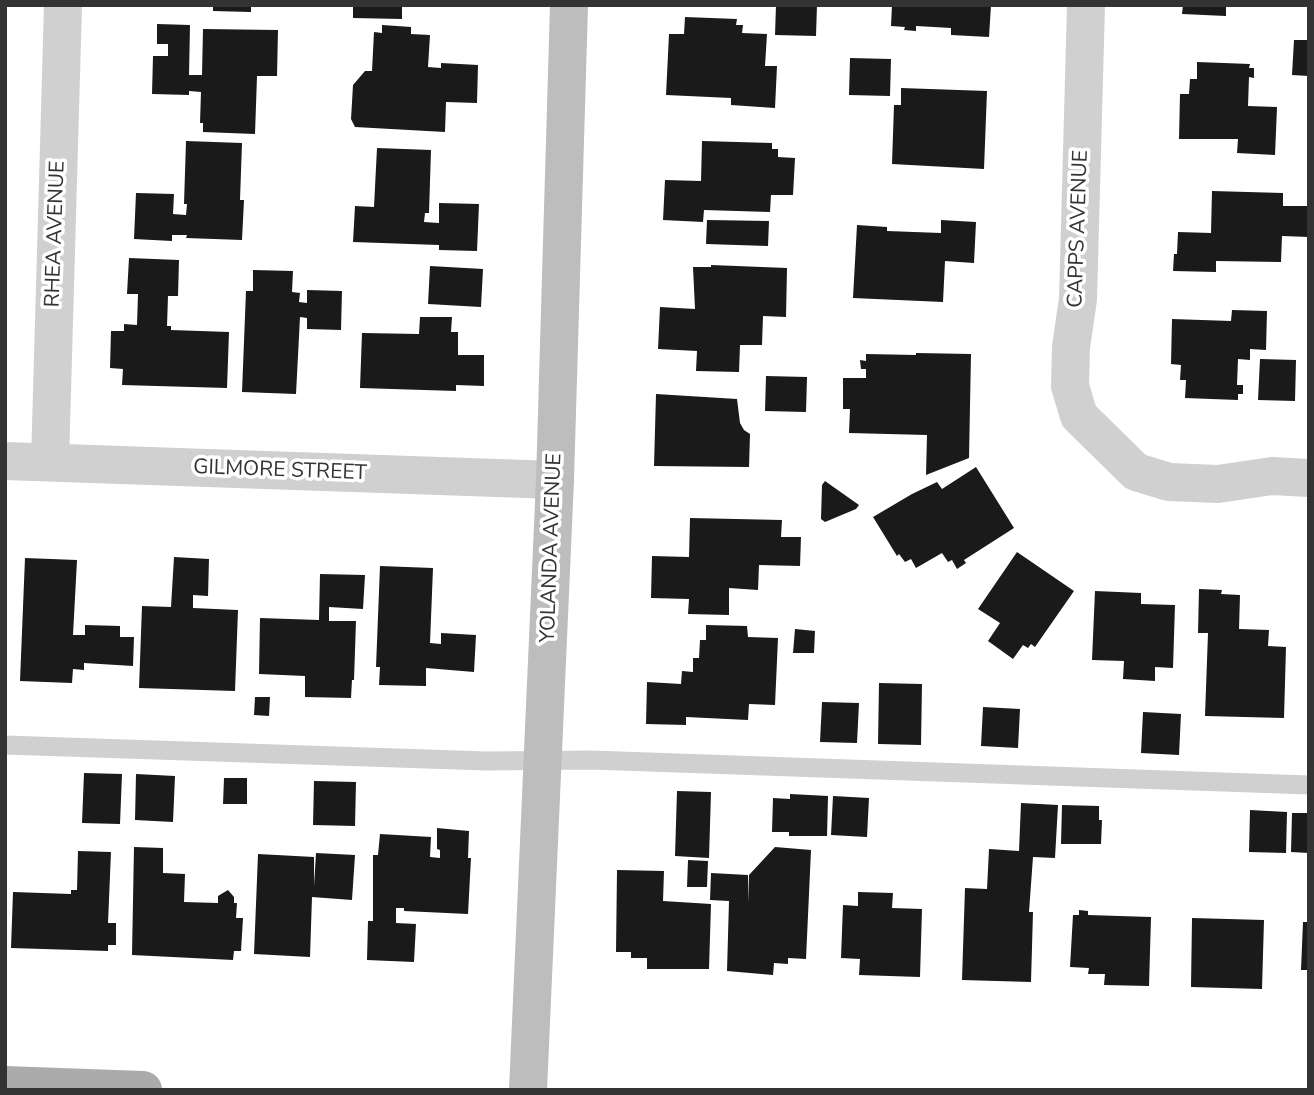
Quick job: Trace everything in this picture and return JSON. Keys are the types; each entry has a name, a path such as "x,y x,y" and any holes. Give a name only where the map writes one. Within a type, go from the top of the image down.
{"main road":[{"path":"5,1085 143,1090"}],"street":[{"name":"RHEA AVENUE","path":"50,463 63,5"},
{"name":"YOLANDA AVENUE","path":"528,1090 555,480 569,5"},
{"name":"CAPPS AVENUE","path":"1086,5 1078,299 1071,347 1070,386 1079,416 1136,472 1169,482 1218,484 1272,476 1309,478"},
{"name":"GILMORE STREET","path":"5,461 555,480"}],"lane":[{"path":"5,745 543,761 591,760 1309,785"}],"building":[{"path":"213,5 251,5 251,12 213,11"},
{"path":"353,5 402,5 402,19 353,18"},
{"path":"776,5 817,5 816,36 775,35"},
{"path":"892,5 991,5 989,37 951,35 951,28 916,26 916,31 891,26"},
{"path":"1183,5 1226,5 1226,16 1182,14"},
{"path":"685,17 737,19 736,25 743,25 742,33 767,34 765,66 777,66 775,108 731,105 731,98 666,95 669,34 684,34"},
{"path":"157,24 190,25 189,75 202,75 203,29 278,30 277,76 257,76 255,134 203,132 203,123 200,123 201,92 189,91 189,95 152,94 153,56 168,56 168,44 157,44"},
{"path":"382,25 411,27 411,34 430,35 428,67 441,68 441,63 478,65 477,103 446,102 445,132 355,127 351,119 353,85 365,71 372,71 374,32 382,33"},
{"path":"1294,40 1309,40 1309,76 1292,75"},
{"path":"850,58 891,59 890,96 849,95"},
{"path":"1197,62 1250,64 1249,68 1254,68 1254,78 1249,77 1248,106 1277,107 1275,155 1237,153 1238,139 1179,139 1180,94 1189,94 1190,79 1197,79"},
{"path":"901,88 987,91 984,169 892,164 894,105 901,105"},
{"path":"186,141 242,143 242,240 186,238 187,235 172,235 172,241 134,239 136,193 174,194 173,214 186,215"},
{"path":"702,141 772,143 772,149 778,149 778,157 795,158 793,195 771,195 770,212 704,210 703,222 663,220 665,180 701,181"},
{"path":"377,148 431,150 429,213 425,213 424,222 439,223 439,203 479,204 477,251 439,250 439,245 353,242 355,206 374,207"},
{"path":"1212,191 1283,193 1283,206 1309,206 1309,237 1282,236 1281,262 1216,261 1216,272 1173,271 1178,232 1211,233"},
{"path":"707,220 769,221 768,246 706,244"},
{"path":"941,220 976,222 974,263 945,261 943,302 853,298 857,225 887,227 887,231 941,233"},
{"path":"129,258 179,260 178,296 168,296 167,326 171,326 171,330 229,332 227,388 122,385 123,369 110,368 111,331 124,331 124,324 137,325 138,294 127,294"},
{"path":"711,265 787,268 786,317 763,316 762,345 740,345 739,372 696,371 697,351 658,349 660,307 695,309 693,267"},
{"path":"430,266 483,269 481,307 428,304"},
{"path":"253,270 293,271 292,292 300,293 299,302 307,303 307,290 342,291 341,330 307,329 307,318 300,317 296,394 242,392 246,291 253,291"},
{"path":"1232,310 1267,311 1266,350 1250,349 1250,360 1238,359 1237,385 1243,385 1243,394 1238,394 1238,400 1185,398 1186,380 1180,380 1181,365 1171,364 1172,319 1231,321"},
{"path":"420,317 452,317 451,332 458,332 458,355 484,355 484,386 456,385 456,391 360,388 362,333 419,334"},
{"path":"866,354 971,354 969,458 926,475 927,435 849,433 850,409 843,409 843,378 866,378 866,369 861,369 860,360 866,361"},
{"path":"1260,359 1296,360 1295,401 1258,400"},
{"path":"766,376 807,377 806,412 765,411"},
{"path":"656,394 737,399 740,423 750,434 749,467 654,466"},
{"path":"976,467 1014,528 964,560 966,563 957,569 952,560 948,562 942,553 916,568 911,559 905,562 899,554 897,556 873,517 937,482 942,489"},
{"path":"825,481 859,505 856,509 825,522 821,519 822,485"},
{"path":"690,518 782,520 781,537 801,537 800,566 759,565 758,590 729,588 729,615 688,614 689,599 651,598 652,556 689,557"},
{"path":"1017,552 1074,591 1035,647 1031,644 1028,648 1023,645 1013,659 988,641 1000,623 978,609"},
{"path":"174,557 209,559 208,596 193,595 193,608 238,610 235,691 139,688 142,606 171,607"},
{"path":"25,558 77,560 73,635 85,635 85,625 120,626 120,637 134,637 133,666 84,663 84,670 73,669 72,683 20,681"},
{"path":"380,566 433,568 430,643 441,644 441,633 476,635 474,672 426,668 426,686 379,685 380,667 376,667"},
{"path":"320,574 365,575 363,609 329,607 329,621 356,621 351,698 305,697 305,676 259,674 260,618 319,620"},
{"path":"1199,589 1222,590 1221,594 1240,595 1239,629 1269,630 1268,646 1286,647 1284,718 1205,716 1208,633 1198,633"},
{"path":"1095,591 1141,593 1141,604 1175,605 1173,668 1155,667 1155,681 1123,679 1124,661 1092,660"},
{"path":"706,625 747,626 748,637 778,638 775,705 749,704 748,720 686,717 686,725 646,724 647,682 681,684 682,671 693,672 693,658 699,658 700,640 706,640"},
{"path":"795,629 815,631 814,653 793,653"},
{"path":"879,683 922,684 921,745 878,744"},
{"path":"255,697 270,697 269,716 254,715"},
{"path":"822,702 859,703 857,743 820,742"},
{"path":"983,707 1020,709 1018,748 981,746"},
{"path":"1143,712 1181,714 1179,755 1141,753"},
{"path":"84,773 122,774 120,824 82,823"},
{"path":"136,774 175,776 173,822 135,820"},
{"path":"224,778 247,778 247,804 223,804"},
{"path":"314,781 356,782 355,826 313,825"},
{"path":"677,791 711,792 709,858 675,856"},
{"path":"790,794 828,796 827,836 789,836 789,832 772,832 773,798 790,799"},
{"path":"833,796 869,798 867,837 831,835"},
{"path":"1021,803 1058,805 1055,858 1033,857 1029,912 1033,912 1031,982 962,980 965,888 987,889 989,849 1019,851"},
{"path":"1062,805 1099,806 1099,820 1102,820 1101,844 1061,844"},
{"path":"1250,810 1287,812 1286,853 1249,852"},
{"path":"1292,813 1309,813 1309,853 1291,852"},
{"path":"437,828 469,831 468,858 471,858 468,914 404,911 404,908 396,908 396,923 416,924 414,962 367,960 368,921 373,921 373,855 378,855 380,834 431,837 430,857 440,858"},
{"path":"134,847 163,848 163,873 185,874 184,902 218,903 218,896 228,890 234,897 234,903 237,903 236,918 243,918 241,951 234,951 233,960 132,955"},
{"path":"775,847 811,850 806,959 788,958 788,964 774,963 773,975 727,971 729,901 710,900 711,873 748,875 748,903 749,875"},
{"path":"78,851 111,852 108,923 116,923 116,945 108,945 108,951 11,948 13,892 71,894 71,890 77,890"},
{"path":"316,853 355,855 352,900 312,897 310,957 254,954 258,854 314,857 314,886"},
{"path":"688,860 708,861 707,887 687,887"},
{"path":"617,870 664,871 663,901 711,904 709,969 647,969 647,958 631,958 631,952 616,952"},
{"path":"858,892 893,893 892,908 922,909 920,977 859,975 860,959 841,958 843,905 858,906"},
{"path":"1079,910 1088,911 1088,915 1151,917 1149,986 1104,985 1105,974 1088,974 1089,968 1070,967 1073,915 1079,915"},
{"path":"1192,918 1264,920 1262,989 1191,987"},
{"path":"1303,922 1309,922 1309,970 1301,970"}]}
